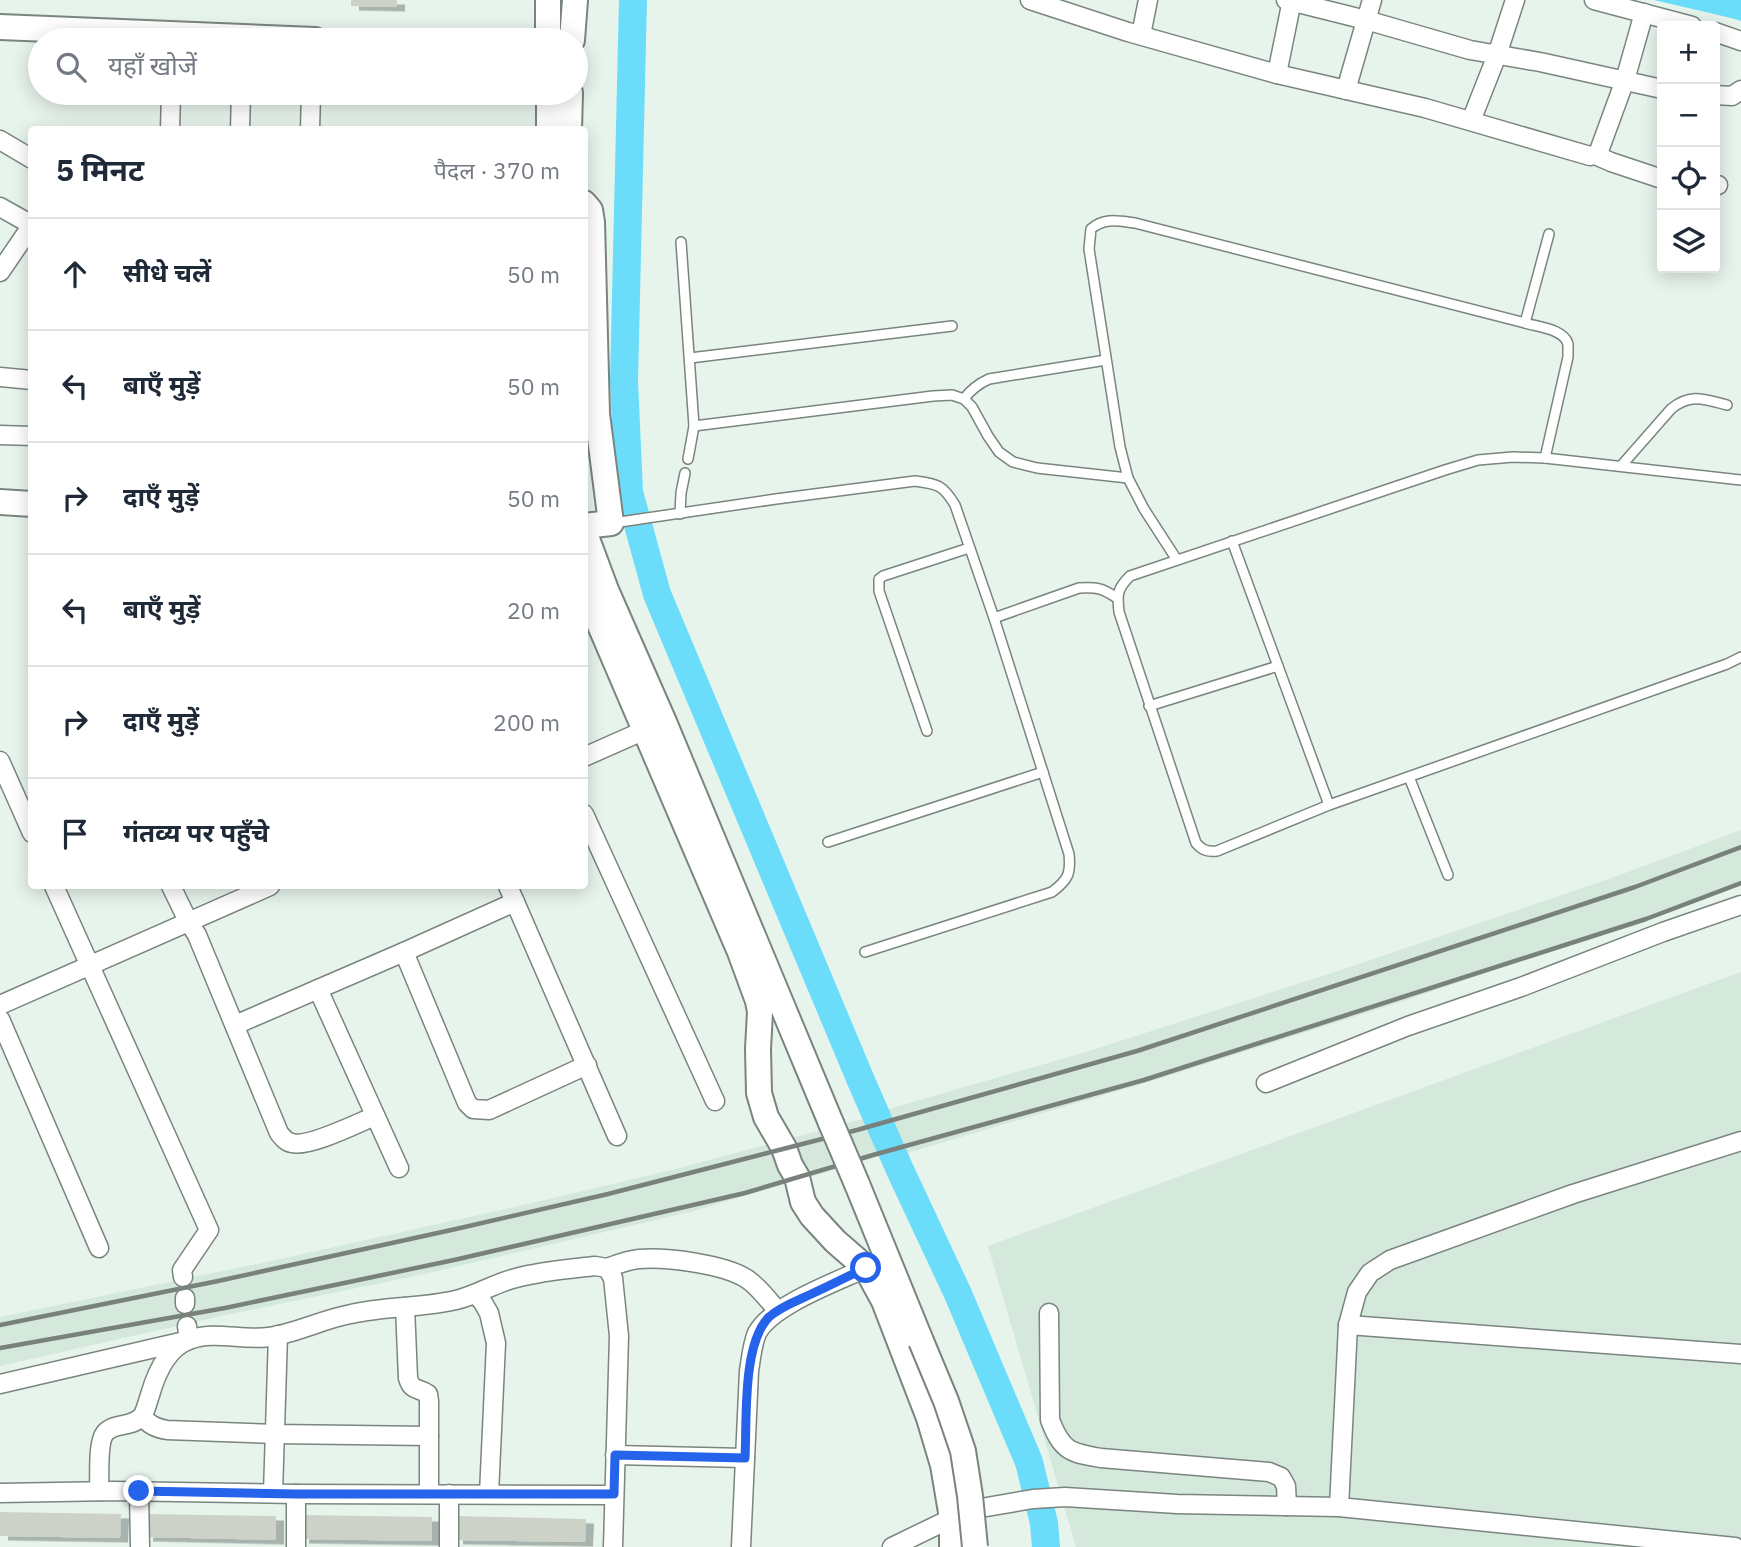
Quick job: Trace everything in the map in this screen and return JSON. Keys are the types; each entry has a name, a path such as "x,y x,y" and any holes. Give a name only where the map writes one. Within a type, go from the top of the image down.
{"street":[{"path":"548,0 548,28"},
{"path":"573,28 575,0"},
{"path":"1030,0 1277,74 1471,121 1590,156 1595,155 1657,177"},
{"path":"1141,35 1148,0"},
{"path":"1277,74 1290,0 1459,47 1657,88"},
{"path":"1346,90 1372,0"},
{"path":"1471,121 1515,0"},
{"path":"1594,0 1674,21"},
{"path":"1595,155 1599,151 1625,80 1644,13"},
{"path":"0,27 28,29"},
{"path":"1720,34 1741,41"},
{"path":"170,126 171,105"},
{"path":"240,126 241,105"},
{"path":"310,126 311,105"},
{"path":"549,105 549,126"},
{"path":"569,126 570,105"},
{"path":"0,140 28,157"},
{"path":"0,207 28,223"},
{"path":"588,208 592,222 597,414 618,522 588,527"},
{"path":"0,271 28,231"},
{"path":"0,377 28,380"},
{"path":"0,435 28,436"},
{"path":"0,502 28,504"},
{"path":"588,539 606,590 670,734 946,1401 962,1451 975,1547"},
{"path":"588,597 740,952 758,1001 759,1093 766,1117 784,1148 797,1177 803,1202 811,1216 866,1268 884,1301 929,1418 943,1465 952,1518 952,1547"},
{"path":"588,755 645,730"},
{"path":"0,761 28,824"},
{"path":"588,823 715,1101"},
{"path":"55,889 209,1230 182,1270 183,1277"},
{"path":"173,889 197,935 279,1133 286,1141 294,1144 307,1143 375,1116"},
{"path":"0,1005 263,889"},
{"path":"235,1025 404,952 512,894 617,1136"},
{"path":"1266,1083 1408,1026 1741,905"},
{"path":"404,952 467,1103 473,1109 489,1110 587,1065"},
{"path":"318,989 399,1168"},
{"path":"0,1019 99,1248"},
{"path":"1339,1507 1348,1325 1357,1292 1370,1273 1390,1260 1573,1194 1741,1141"},
{"path":"0,1384 188,1333 206,1337 266,1338 348,1314 456,1300 518,1277 562,1269 595,1266 607,1268 639,1259 661,1259 736,1272 749,1280 778,1311"},
{"path":"607,1268 613,1278 619,1336 613,1547"},
{"path":"741,1547 749,1371 758,1333 769,1317 778,1311 866,1268"},
{"path":"475,1294 489,1313 496,1343 489,1494"},
{"path":"405,1307 408,1378 414,1389 428,1394 429,1401 429,1494"},
{"path":"1049,1313 1050,1420 1064,1447 1079,1455 1101,1458 1269,1472 1281,1477 1286,1486 1287,1506"},
{"path":"1348,1325 1741,1354"},
{"path":"99,1491 102,1440 111,1429 136,1422 142,1416 157,1373 188,1333"},
{"path":"273,1493 278,1335"},
{"path":"142,1416 155,1428 167,1430 429,1436"},
{"path":"615,1455 745,1458"},
{"path":"0,1493 139,1491 614,1494"},
{"path":"139,1491 140,1547"},
{"path":"296,1494 296,1547"},
{"path":"449,1494 449,1547"},
{"path":"892,1547 975,1509 1033,1499 1065,1497 1177,1504 1339,1507 1735,1547"}],"lane":[{"path":"1177,560 1144,509 1128,478 1120,447 1089,248 1091,229 1098,222 1112,220 1149,226 1557,332 1564,337 1568,345 1568,357 1545,458"},
{"path":"1525,323 1549,234"},
{"path":"681,242 694,426 688,459"},
{"path":"690,358 952,326"},
{"path":"964,399 970,390 989,379 1106,360"},
{"path":"694,426 952,395 964,399 972,407 999,452 1013,462 1037,468 1128,478"},
{"path":"1621,466 1679,403 1695,399 1727,405"},
{"path":"1741,480 1545,458 1478,460 1130,576 1120,586 1117,598 1149,706 1196,843 1208,852 1217,851 1329,806 1741,657"},
{"path":"680,514 685,473"},
{"path":"618,522 915,481 934,484 947,492 955,505 1069,854 1070,868 1065,883 1052,892 865,952"},
{"path":"1233,541 1329,806"},
{"path":"927,731 878,584 879,579 969,548"},
{"path":"994,618 1079,588 1104,589 1117,598"},
{"path":"1149,706 1278,666"},
{"path":"828,842 1043,772"},
{"path":"1409,777 1448,875"}],"shaded area":[{"path":"1741,830 1741,883 1404,1001 1155,1080 907,1153 885,1110 1086,1052 1338,971 1606,880"},
{"path":"1741,972 1741,1547 1076,1547 988,1246"},
{"path":"866,1118 880,1156 694,1211 429,1273 0,1366 0,1317 515,1207 672,1170"}],"water":[{"path":"1654,0 1741,0 1741,21 1731,18"}],"building":[{"path":"351,0 397,0 397,7 351,6"},
{"path":"0,1512 121,1514 120,1538 0,1536"},
{"path":"146,1514 276,1516 276,1540 145,1537"},
{"path":"302,1515 432,1517 432,1541 301,1539"},
{"path":"455,1516 586,1519 585,1542 455,1540"}],"waterway":[{"path":"633,0 624,381 629,492 657,594 862,1083 958,1294 1029,1462 1044,1523 1046,1547"}],"railway":[{"path":"0,1325 456,1229 608,1194 857,1130 1137,1051 1635,887 1741,847"},
{"path":"0,1348 225,1308 454,1260 745,1193 1144,1080 1646,919 1741,883"}],"route":[{"path":"139,1491 614,1494 615,1455 745,1458 749,1371 758,1333 769,1317 784,1307 866,1268"}]}
